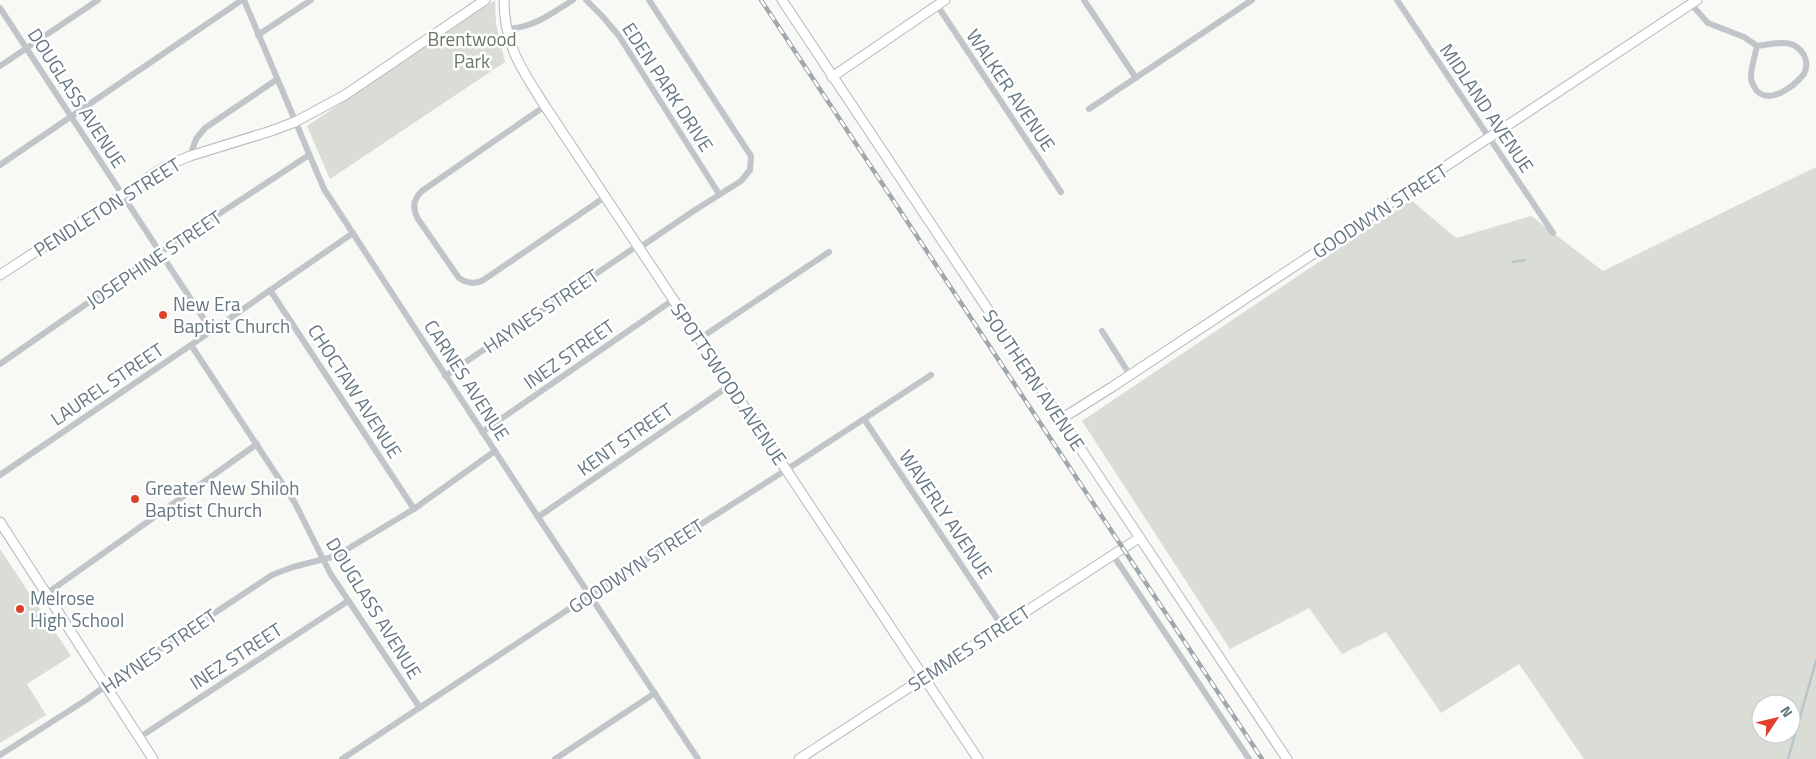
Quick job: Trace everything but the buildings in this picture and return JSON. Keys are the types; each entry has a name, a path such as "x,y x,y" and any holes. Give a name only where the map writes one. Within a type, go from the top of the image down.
{"main road":[{"path":"190,156 295,122 345,95 485,0"},
{"name":"SPOTTSWOOD AVENUE","path":"504,0 504,17 508,41 519,65 544,106 978,759"},
{"name":"SOUTHERN AVENUE","path":"782,0 1287,759"},
{"name":"GOODWYN STREET","path":"1061,419 1489,139 1694,2"},
{"path":"832,77 941,3"},
{"name":"PENDLETON STREET","path":"0,275 164,167 190,156"},
{"path":"0,522 153,759"},
{"name":"SEMMES STREET","path":"799,759 1139,538"}],"street":[{"path":"0,66 98,0"},
{"path":"0,165 243,0"},
{"name":"CARNES AVENUE","path":"243,0 324,189 538,518 698,759"},
{"path":"258,35 311,0"},
{"path":"506,29 520,28 539,22 573,0"},
{"name":"EDEN PARK DRIVE","path":"586,0 619,36 719,194"},
{"name":"HAYNES STREET","path":"445,376 638,247 741,181 750,170 751,156 648,0"},
{"path":"1084,0 1136,78"},
{"path":"1089,109 1242,3 1252,0"},
{"name":"MIDLAND AVENUE","path":"1397,0 1553,233"},
{"path":"1694,2 1708,23 1744,37 1757,46 1786,42 1793,44 1806,58 1804,74 1779,93 1769,96 1759,93 1751,78 1757,46"},
{"name":"WALKER AVENUE","path":"941,3 1061,192"},
{"name":"DOUGLASS AVENUE","path":"0,8 211,330"},
{"name":"PENDLETON STREET","path":"190,156 196,139 205,128 276,80"},
{"path":"544,106 416,197 414,202 415,214 454,273 470,284 476,284 485,280 605,197"},
{"name":"JOSEPHINE STREET","path":"0,364 161,252 309,155"},
{"name":"LAUREL STREET","path":"0,475 353,233"},
{"path":"699,339 829,252"},
{"name":"CHOCTAW AVENUE","path":"270,290 414,509"},
{"name":"INEZ STREET","path":"482,432 673,300"},
{"path":"1102,331 1130,375"},
{"name":"DOUGLASS AVENUE","path":"191,345 302,515 323,560 348,601 420,708"},
{"name":"GOODWYN STREET","path":"342,759 590,595 931,375"},
{"name":"KENT STREET","path":"538,518 729,386"},
{"name":"WAVERLY AVENUE","path":"864,419 1002,626"},
{"path":"46,594 257,444"},
{"path":"323,560 336,556 414,509 495,451"},
{"path":"1113,556 1249,759"},
{"name":"HAYNES STREET","path":"0,754 272,575 293,567 323,560"},
{"name":"INEZ STREET","path":"140,737 348,601"},
{"path":"555,759 655,693"}],"green space":[{"name":"Brentwood Park","path":"495,0 496,24 505,62 330,179 307,126"},
{"path":"1816,167 1816,759 1584,759 1519,664 1441,713 1386,632 1342,654 1309,608 1230,649 1082,421 1411,200 1456,238 1531,216 1603,271"},
{"name":"Melrose High School","path":"0,549 71,656 27,684 46,715 0,743"}],"waterway":[{"path":"1513,262 1525,260"},
{"path":"1788,759 1816,661"}],"railway":[{"path":"761,0 1262,759"}],"place":[{"name":"New Era Baptist Church","path":"163,315"},
{"name":"Greater New Shiloh Baptist Church","path":"135,499"},
{"name":"Melrose High School","path":"20,609"}]}
